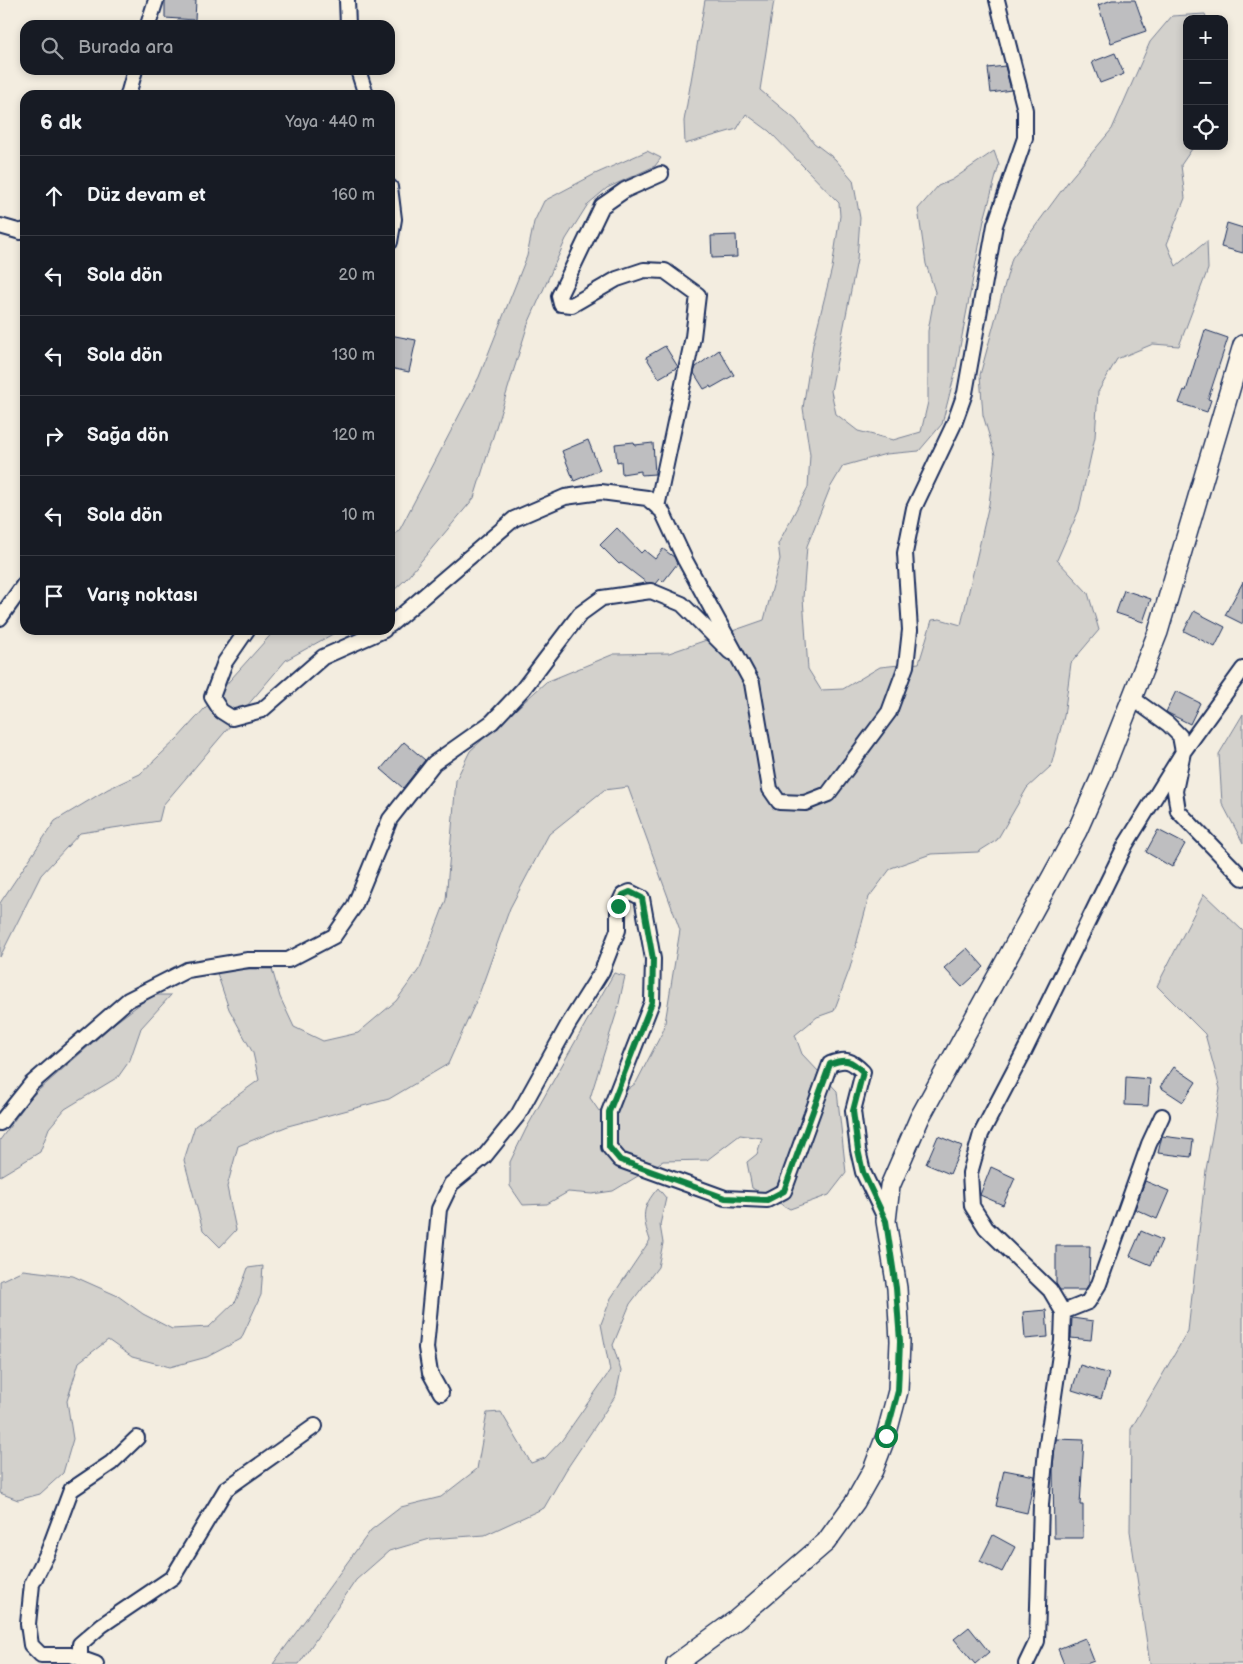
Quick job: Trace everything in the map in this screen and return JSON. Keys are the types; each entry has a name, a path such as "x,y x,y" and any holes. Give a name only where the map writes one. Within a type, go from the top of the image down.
{"street":[{"path":"150,20 156,0"},
{"path":"347,0 348,20"},
{"path":"395,621 514,519 565,497 601,492 646,498 662,511 685,560 752,684 770,788 774,795 779,802 805,803 828,794 889,712 906,666 910,630 906,553 914,508 954,424 965,393 995,225 1025,138 1025,110 998,0"},
{"path":"129,90 134,75"},
{"path":"360,75 364,90"},
{"path":"657,507 693,337 698,295 665,271 644,270 616,279 572,305 561,304 559,296 602,206 626,190 660,174"},
{"path":"0,226 20,232"},
{"path":"676,1664 736,1620 826,1542 855,1502 873,1470 886,1436 898,1391 899,1358 896,1288 886,1221 890,1186 920,1117 1077,831 1158,632 1243,345"},
{"path":"0,618 20,590"},
{"path":"0,1123 31,1084 128,1000 187,970 248,960 288,960 334,936 354,907 390,819 434,763 492,722 524,689 580,614 602,598 651,591 682,604 741,663"},
{"path":"244,635 225,662 212,697 221,711 232,718 262,710 323,658 373,635"},
{"path":"1026,1664 1037,1642 1041,1504 1046,1450 1062,1341 1063,1312 1050,1290 986,1228 972,1206 970,1173 981,1134 1025,1050 1126,844 1183,752 1243,669"},
{"path":"1132,698 1168,724 1180,736 1183,752 1175,791 1178,811 1243,878"},
{"path":"441,1393 430,1373 426,1348 439,1209 451,1184 484,1157 518,1115 568,1025 602,971 618,930 618,906 623,895 630,892 642,898 653,959 652,1002 609,1112 609,1147 620,1160 725,1198 767,1200 784,1191 830,1064 842,1059 852,1061 863,1072 853,1111 858,1150 863,1172 886,1221"},
{"path":"1063,1312 1088,1302 1099,1284 1149,1144 1162,1116"},
{"path":"80,1658 80,1644 102,1625 173,1577 226,1489 314,1426"},
{"path":"96,1664 71,1655 41,1655 31,1645 28,1624 32,1584 48,1552 71,1490 111,1463 137,1438"}],"shaded area":[{"path":"705,0 774,0 760,90 796,120 814,143 835,159 853,180 860,218 857,260 831,391 836,414 858,431 893,440 921,432 928,402 928,331 935,292 926,264 918,209 938,186 952,180 994,151 999,165 984,220 955,373 942,424 919,451 886,454 843,466 830,488 807,546 803,598 808,669 821,690 843,689 880,667 919,663 932,620 940,619 961,625 989,504 995,455 983,415 980,375 1012,258 1070,179 1112,129 1150,42 1172,16 1183,15 1183,150 1191,150 1181,165 1185,198 1167,244 1176,266 1207,241 1208,269 1179,346 1153,344 1117,359 1098,392 1095,437 1079,510 1057,560 1088,593 1099,630 1071,663 1064,716 1051,766 1027,788 997,840 978,852 931,854 891,868 869,897 850,968 834,1011 817,1017 795,1035 802,1054 837,1091 846,1173 829,1195 790,1209 752,1188 747,1162 757,1154 762,1138 740,1135 707,1160 663,1161 613,1191 592,1194 568,1192 547,1204 523,1205 510,1186 510,1162 526,1129 614,973 625,976 618,1008 590,1098 599,1111 636,1083 664,1029 680,930 628,787 604,790 549,834 510,908 478,997 448,1064 389,1099 288,1126 238,1146 227,1187 236,1230 220,1247 203,1230 184,1160 195,1126 259,1080 253,1053 229,1009 217,973 235,969 272,969 280,997 294,1027 323,1041 358,1033 396,1001 420,968 446,900 456,780 470,751 546,682 614,654 669,653 764,620 780,559 778,544 808,487 810,455 803,408 813,344 832,268 840,216 839,203 769,131 746,114 737,129 685,144 684,121"},
{"path":"647,151 661,158 655,166 607,188 588,204 566,239 528,324 474,498 406,579 395,589 395,534 400,529 479,377 527,256 534,222 544,201 595,174"},
{"path":"271,635 331,635 286,660 163,805 159,821 80,833 41,875 0,957 0,903 55,821 108,789 140,774 178,738"},
{"path":"1243,714 1243,843 1222,803 1219,754"},
{"path":"1204,894 1243,931 1243,1664 1150,1664 1130,1531 1131,1429 1188,1331 1206,1170 1220,1089 1205,1034 1157,986"},
{"path":"152,995 171,995 141,1028 130,1060 118,1077 65,1109 49,1128 40,1152 0,1176 0,1140 31,1097 116,1022"},
{"path":"658,1188 666,1198 660,1225 663,1243 658,1267 630,1304 613,1345 621,1371 616,1395 566,1470 544,1508 485,1535 430,1539 389,1551 356,1580 299,1664 273,1664 371,1530 401,1507 441,1497 477,1469 487,1413 501,1412 531,1463 545,1458 562,1440 610,1371 601,1324 611,1298 650,1240 645,1225 645,1213 648,1201"},
{"path":"263,1266 261,1295 241,1339 207,1357 170,1367 132,1357 108,1340 79,1362 67,1401 73,1439 63,1473 40,1494 18,1500 0,1493 0,1281 23,1270 73,1276 118,1296 143,1314 172,1329 209,1327 236,1301 248,1268"}],"building":[{"path":"165,0 196,0 195,20 165,18"},
{"path":"1112,0 1135,0 1146,31 1111,43 1098,5"},
{"path":"1115,53 1124,74 1100,83 1092,62"},
{"path":"1005,66 1011,90 991,93 988,68"},
{"path":"1227,223 1243,228 1243,253 1221,247"},
{"path":"736,235 737,257 712,258 711,236"},
{"path":"1205,330 1228,338 1208,399 1211,400 1207,412 1179,403 1184,390 1186,391"},
{"path":"395,336 416,340 409,372 395,369"},
{"path":"665,346 678,367 659,378 646,357"},
{"path":"719,350 734,375 711,388 710,386 704,389 694,373 696,367"},
{"path":"588,440 600,470 574,481 562,451"},
{"path":"634,442 635,445 653,443 655,474 641,475 641,471 622,474 621,461 617,462 615,444"},
{"path":"617,528 641,553 644,550 655,559 663,549 674,557 677,564 663,582 660,579 656,584 647,583 621,563 619,564 600,545"},
{"path":"1243,582 1243,624 1225,615"},
{"path":"1124,590 1151,599 1143,622 1116,613"},
{"path":"1194,611 1225,627 1215,647 1184,631"},
{"path":"1176,691 1200,703 1190,724 1166,712"},
{"path":"404,742 425,760 403,788 381,769"},
{"path":"1158,830 1185,844 1172,867 1146,852"},
{"path":"967,948 984,967 962,987 944,968"},
{"path":"1174,1067 1196,1082 1183,1102 1160,1087"},
{"path":"1126,1077 1150,1079 1148,1106 1125,1105"},
{"path":"938,1136 962,1146 950,1174 926,1164"},
{"path":"1162,1136 1193,1140 1191,1157 1158,1153"},
{"path":"991,1167 1015,1178 1003,1205 980,1195"},
{"path":"1145,1181 1169,1191 1157,1219 1135,1209"},
{"path":"1141,1231 1162,1240 1151,1265 1130,1256"},
{"path":"1056,1246 1090,1246 1089,1284 1085,1290 1060,1290 1056,1284"},
{"path":"1046,1310 1048,1337 1025,1339 1023,1312"},
{"path":"1072,1318 1093,1321 1091,1340 1071,1338"},
{"path":"1080,1365 1109,1374 1101,1399 1072,1390"},
{"path":"1056,1439 1084,1440 1080,1505 1083,1505 1083,1538 1054,1538 1053,1466"},
{"path":"1004,1470 1035,1476 1027,1513 996,1506"},
{"path":"993,1535 1015,1547 1002,1572 980,1561"},
{"path":"969,1627 989,1652 975,1664 954,1639"},
{"path":"1085,1638 1094,1661 1086,1664 1064,1664 1058,1649"}],"route":[{"path":"618,906 623,895 630,892 642,898 653,959 652,1002 609,1112 609,1147 620,1160 725,1198 767,1200 784,1191 816,1098 830,1064 842,1059 852,1061 863,1072 853,1111 858,1150 863,1172 886,1221 896,1288 900,1341 898,1391 886,1436"}]}
